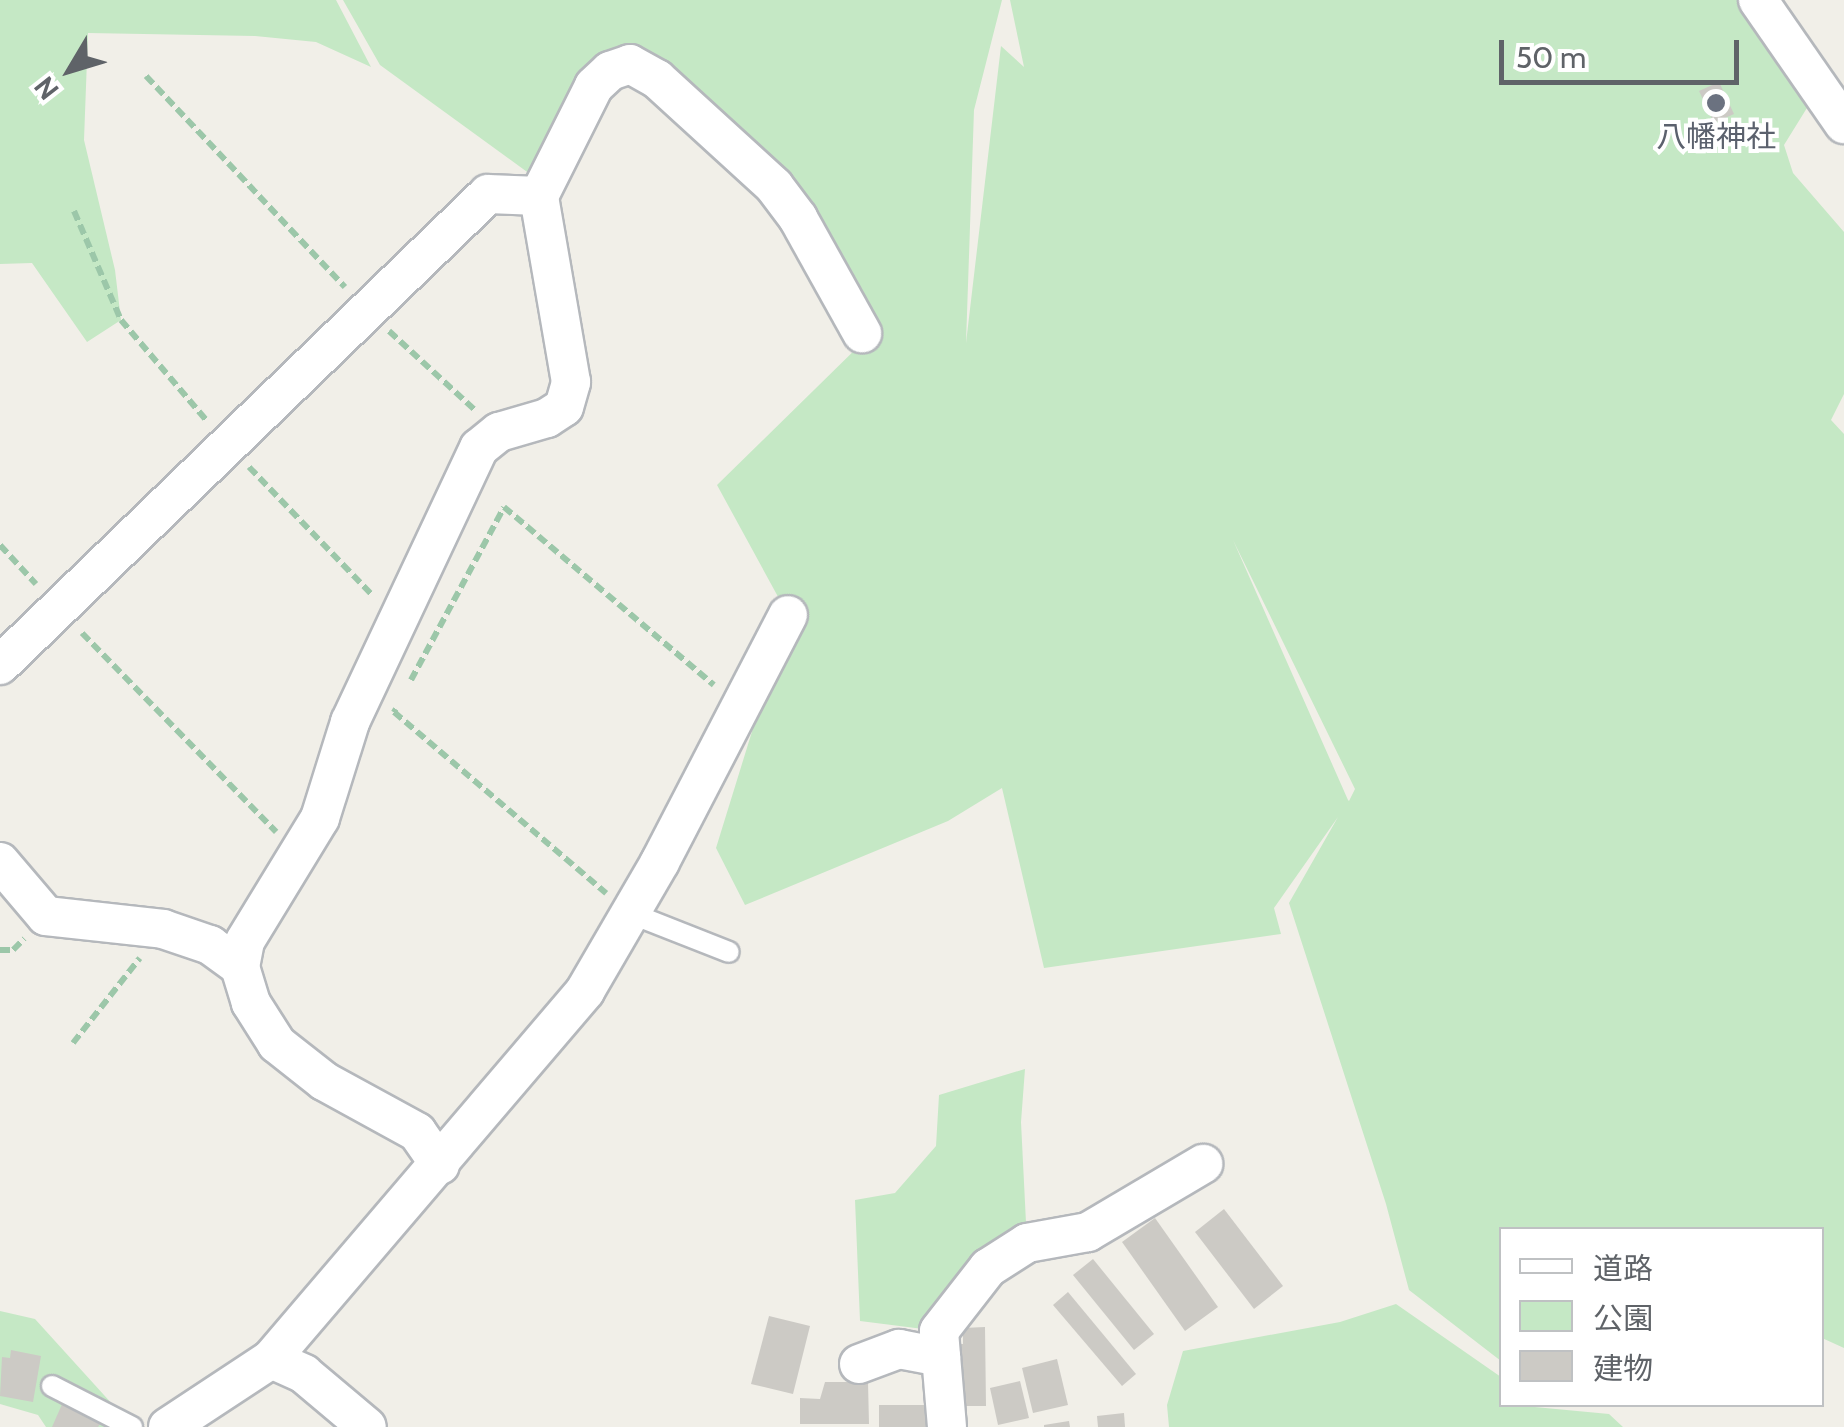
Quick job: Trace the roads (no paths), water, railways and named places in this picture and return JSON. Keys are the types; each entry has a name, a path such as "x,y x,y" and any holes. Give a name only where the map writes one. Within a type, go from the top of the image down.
{"street":[{"path":"1758,0 1844,124"},
{"path":"440,1165 417,1132 324,1080 277,1044 252,1002 240,967 245,941 320,818 350,722 479,448 499,432 548,418 564,406 570,382 539,196 594,86 610,71 630,64 657,78 774,186 798,218 862,334"},
{"path":"0,665 488,194 539,196"},
{"path":"168,1427 270,1359 440,1165 585,990 788,615"},
{"path":"0,862 46,916 162,929 210,945 240,967"},
{"path":"947,1427 939,1331 988,1268 1028,1242 1088,1232 1203,1164"},
{"path":"859,1364 899,1348 941,1357"},
{"path":"270,1359 304,1374 367,1427"}],"lane":[{"path":"630,913 729,952"},
{"path":"52,1386 132,1427"}],"place":[{"name":"八幡神社","path":"1716,103"}]}
